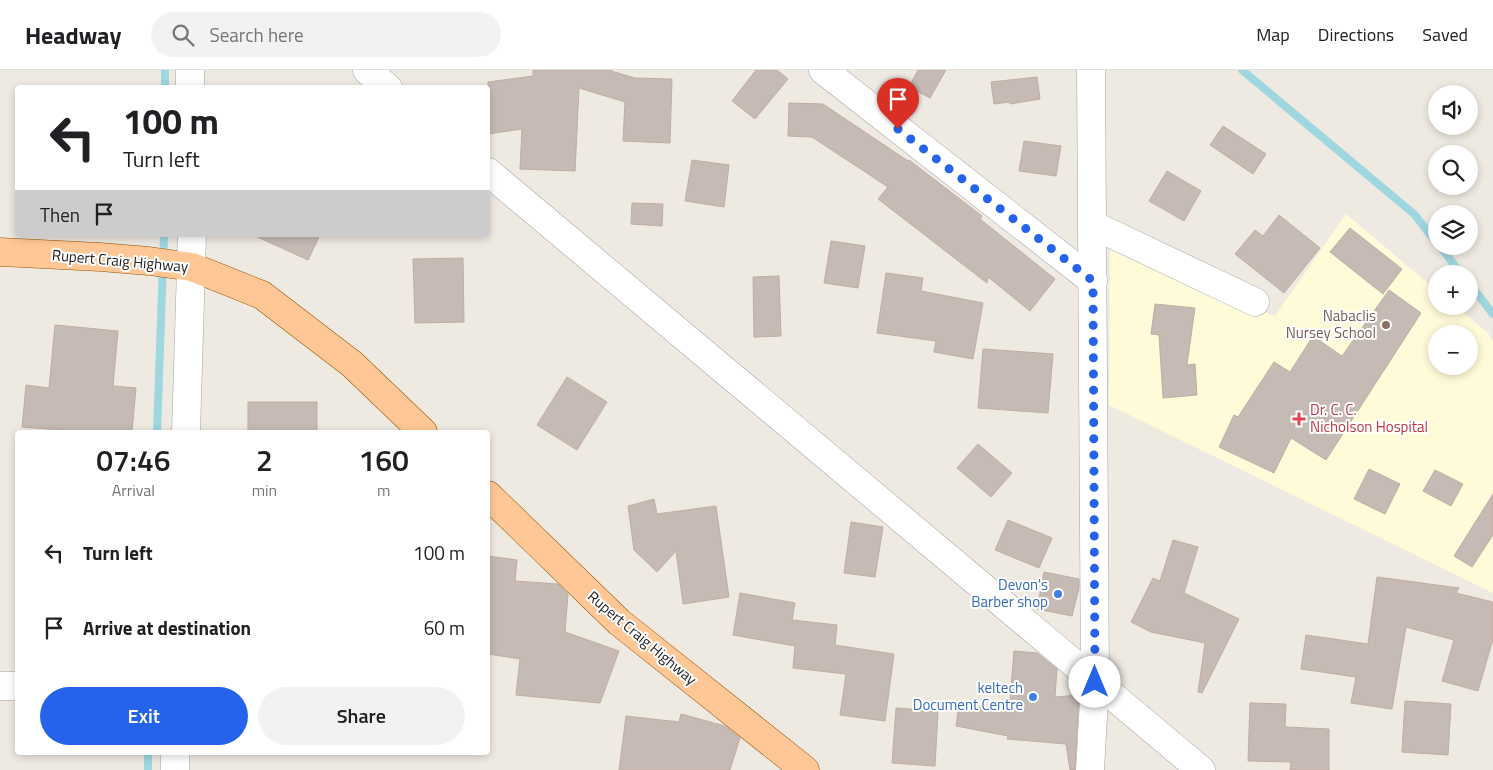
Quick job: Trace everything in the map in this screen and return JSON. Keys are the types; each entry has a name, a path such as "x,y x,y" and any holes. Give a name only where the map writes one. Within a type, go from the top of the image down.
{"main road":[{"name":"Rupert Craig Highway","path":"0,252 100,257 192,267 262,295 352,364 421,430"},
{"name":"Rupert Craig Highway","path":"490,497 619,622 805,770"}],"street":[{"path":"190,70 190,85"},
{"path":"367,70 384,85"},
{"path":"823,70 1093,281"},
{"path":"1090,770 1095,682 1091,70"},
{"path":"490,174 1201,770"},
{"path":"1093,225 1255,302"},
{"path":"186,430 192,237"},
{"path":"0,686 15,686"},
{"path":"175,755 175,770"}],"shaded area":[{"name":"Dr. C. C. Nicholson Hospital","path":"1346,214 1428,283 1428,315 1467,315 1488,333 1493,342 1493,593 1109,405 1110,245 1275,316"}],"building":[{"path":"533,70 608,70 635,78 672,79 670,143 623,141 625,102 579,88 575,171 520,169 522,129 490,134 490,85 488,85 488,82 533,76"},
{"path":"756,70 777,70 788,79 755,119 732,101"},
{"path":"918,70 946,70 930,98 909,87"},
{"path":"1037,77 1040,99 1010,104 1010,102 994,104 991,82"},
{"path":"789,103 823,104 909,160 982,216 980,219 1055,279 1030,311 988,277 987,283 878,199 888,187 812,137 788,136"},
{"path":"1223,126 1266,154 1253,174 1210,145"},
{"path":"1024,141 1061,146 1056,176 1019,171"},
{"path":"692,160 729,165 724,207 685,201"},
{"path":"1167,171 1201,191 1184,221 1149,201"},
{"path":"632,203 663,204 662,226 631,224"},
{"path":"1279,215 1320,248 1284,293 1235,254 1255,230 1263,236"},
{"path":"1350,228 1402,269 1383,294 1330,252"},
{"path":"257,237 319,237 308,260"},
{"path":"831,241 865,246 858,288 824,283"},
{"path":"463,258 464,322 415,323 413,259"},
{"path":"886,273 923,278 921,291 983,303 973,359 934,352 936,341 877,333"},
{"path":"779,276 781,336 754,337 753,277"},
{"path":"1389,290 1421,313 1326,460 1291,438 1274,473 1219,447 1234,415 1238,417 1274,362 1290,372 1313,336 1342,356"},
{"path":"1155,304 1195,308 1187,365 1195,364 1197,395 1163,398 1159,335 1151,334"},
{"path":"55,325 118,331 113,386 136,388 132,430 60,430 22,427 26,385 49,388"},
{"path":"983,349 1053,354 1048,413 978,408"},
{"path":"567,377 607,402 577,450 537,425"},
{"path":"248,402 317,402 317,430 248,430"},
{"path":"978,444 1012,473 991,497 957,468"},
{"path":"1369,469 1400,484 1385,514 1354,499"},
{"path":"1435,470 1463,484 1451,506 1423,491"},
{"path":"1493,494 1493,535 1472,567 1454,556"},
{"path":"654,499 657,514 716,506 729,597 683,604 676,551 657,572 634,550 628,506"},
{"path":"1008,520 1052,538 1039,568 995,550"},
{"path":"851,522 883,527 875,577 844,573"},
{"path":"1173,540 1198,547 1184,593 1239,619 1202,693 1198,692 1205,643 1151,632 1131,622 1153,578 1160,581"},
{"path":"490,556 517,560 515,581 558,584 568,594 565,632 619,651 600,703 516,695 520,659 490,654"},
{"name":"Devon's Barber shop","path":"1044,572 1079,579 1079,588 1072,616 1037,609"},
{"path":"1377,577 1459,588 1456,593 1493,602 1493,639 1478,691 1442,681 1454,640 1406,627 1392,709 1351,703 1356,677 1301,669 1306,635 1368,644"},
{"path":"740,593 795,603 792,620 837,625 835,645 894,654 885,721 840,715 846,674 793,668 795,646 733,635"},
{"path":"1014,651 1037,653 1057,669 1055,697 1079,695 1075,770 1070,770 1066,744 1007,739 1008,736 956,726 959,704 1009,712"},
{"path":"1405,701 1451,704 1448,755 1402,752"},
{"path":"1250,703 1286,704 1285,727 1329,729 1329,770 1290,770 1291,762 1248,761"},
{"path":"896,708 938,711 935,766 892,763"},
{"path":"681,714 725,726 740,738 730,770 619,770 626,716 679,722"}],"waterway":[{"path":"165,70 165,85"},
{"path":"1242,70 1414,214 1428,232"},
{"path":"157,430 164,237"},
{"path":"1447,255 1454,265"},
{"path":"1478,295 1493,314"},
{"path":"148,755 148,770"}],"place":[{"name":"Nabaclis Nursey School","path":"1386,325"},
{"name":"Dr. C. C. Nicholson Hospital","path":"1299,419"},
{"name":"Devon's Barber shop","path":"1058,594"},
{"name":"keltech Document Centre","path":"1033,697"}],"route":[{"path":"898,129 1093,281 1095,682"}]}
